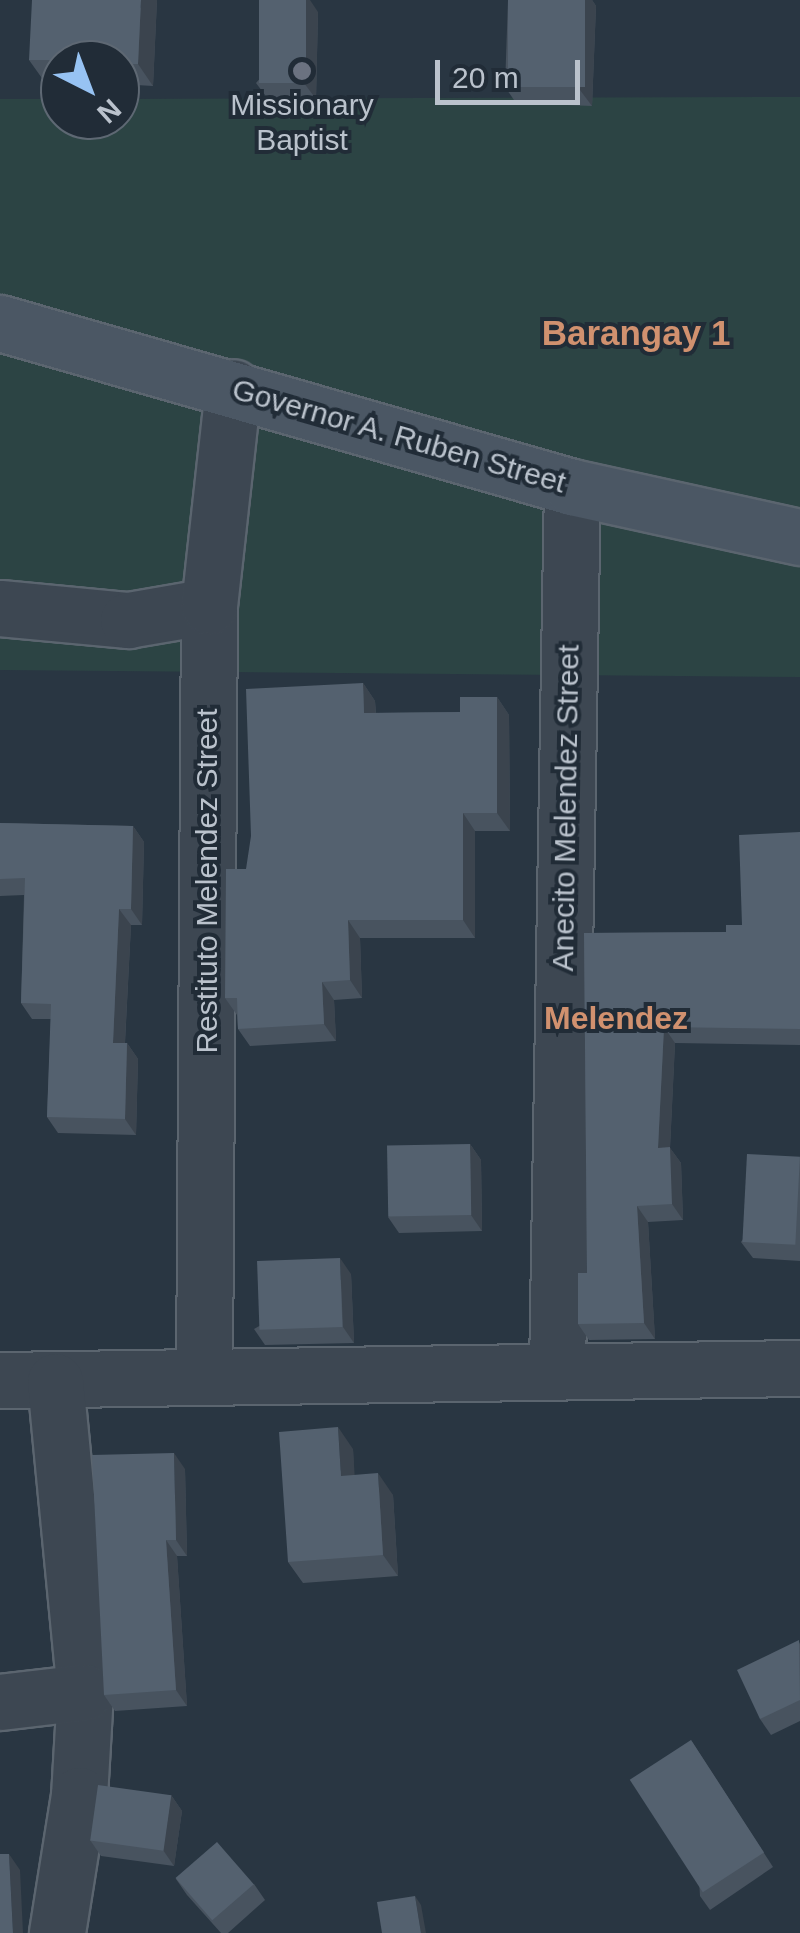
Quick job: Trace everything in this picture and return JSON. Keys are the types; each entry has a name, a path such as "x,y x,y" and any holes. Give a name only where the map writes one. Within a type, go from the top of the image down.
{"main road":[{"name":"Governor A. Ruben Street","path":"0,323 233,386 572,487 800,537"}],"street":[{"name":"Restituto Melendez Street","path":"204,1377 209,606 233,386"},
{"name":"Anecito Melendez Street","path":"556,1370 572,487"},
{"path":"0,608 128,620 209,606"},
{"path":"0,1380 800,1368"},
{"path":"55,1380 85,1692 78,1795 56,1933"},
{"path":"0,1702 85,1692"}],"green space":[{"path":"800,97 800,677 0,670 0,99 40,99 40,140 140,140 140,99"}],"building":[{"path":"32,0 141,0 139,40 40,40 40,60 29,60"},
{"name":"Missionary Baptist","path":"259,0 306,0 306,83 259,83"},
{"path":"508,0 585,0 585,87 508,87"},
{"path":"363,683 364,713 460,712 460,697 497,697 497,813 463,813 463,920 348,920 350,980 322,982 324,1024 238,1029 237,998 225,998 226,869 246,869 251,836 246,689"},
{"path":"0,823 133,826 131,909 119,909 113,1043 127,1043 125,1119 47,1117 51,1004 21,1003 25,878 0,879"},
{"path":"800,832 800,1029 664,1027 658,1148 670,1147 672,1204 637,1206 644,1323 578,1324 578,1273 587,1273 584,933 726,932 726,925 742,925 739,835"},
{"path":"470,1144 471,1215 388,1216 387,1145"},
{"path":"747,1154 800,1157 795,1245 742,1242"},
{"path":"340,1258 342,1327 259,1330 257,1261"},
{"path":"338,1427 341,1476 378,1473 383,1555 288,1562 279,1432"},
{"path":"174,1453 176,1540 166,1540 176,1690 104,1695 92,1455"},
{"path":"799,1640 800,1700 760,1719 737,1670"},
{"path":"691,1740 764,1852 703,1892 630,1780"},
{"path":"98,1785 171,1795 163,1851 90,1840"},
{"path":"217,1842 254,1884 212,1920 175,1878"},
{"path":"0,1854 9,1854 13,1933 0,1933"},
{"path":"415,1896 421,1933 382,1933 377,1902"}],"place":[{"name":"Missionary Baptist","path":"302,71"}],"district":[{"name":"Barangay 1","path":"636,333"},
{"name":"Melendez","path":"616,1018"}]}
